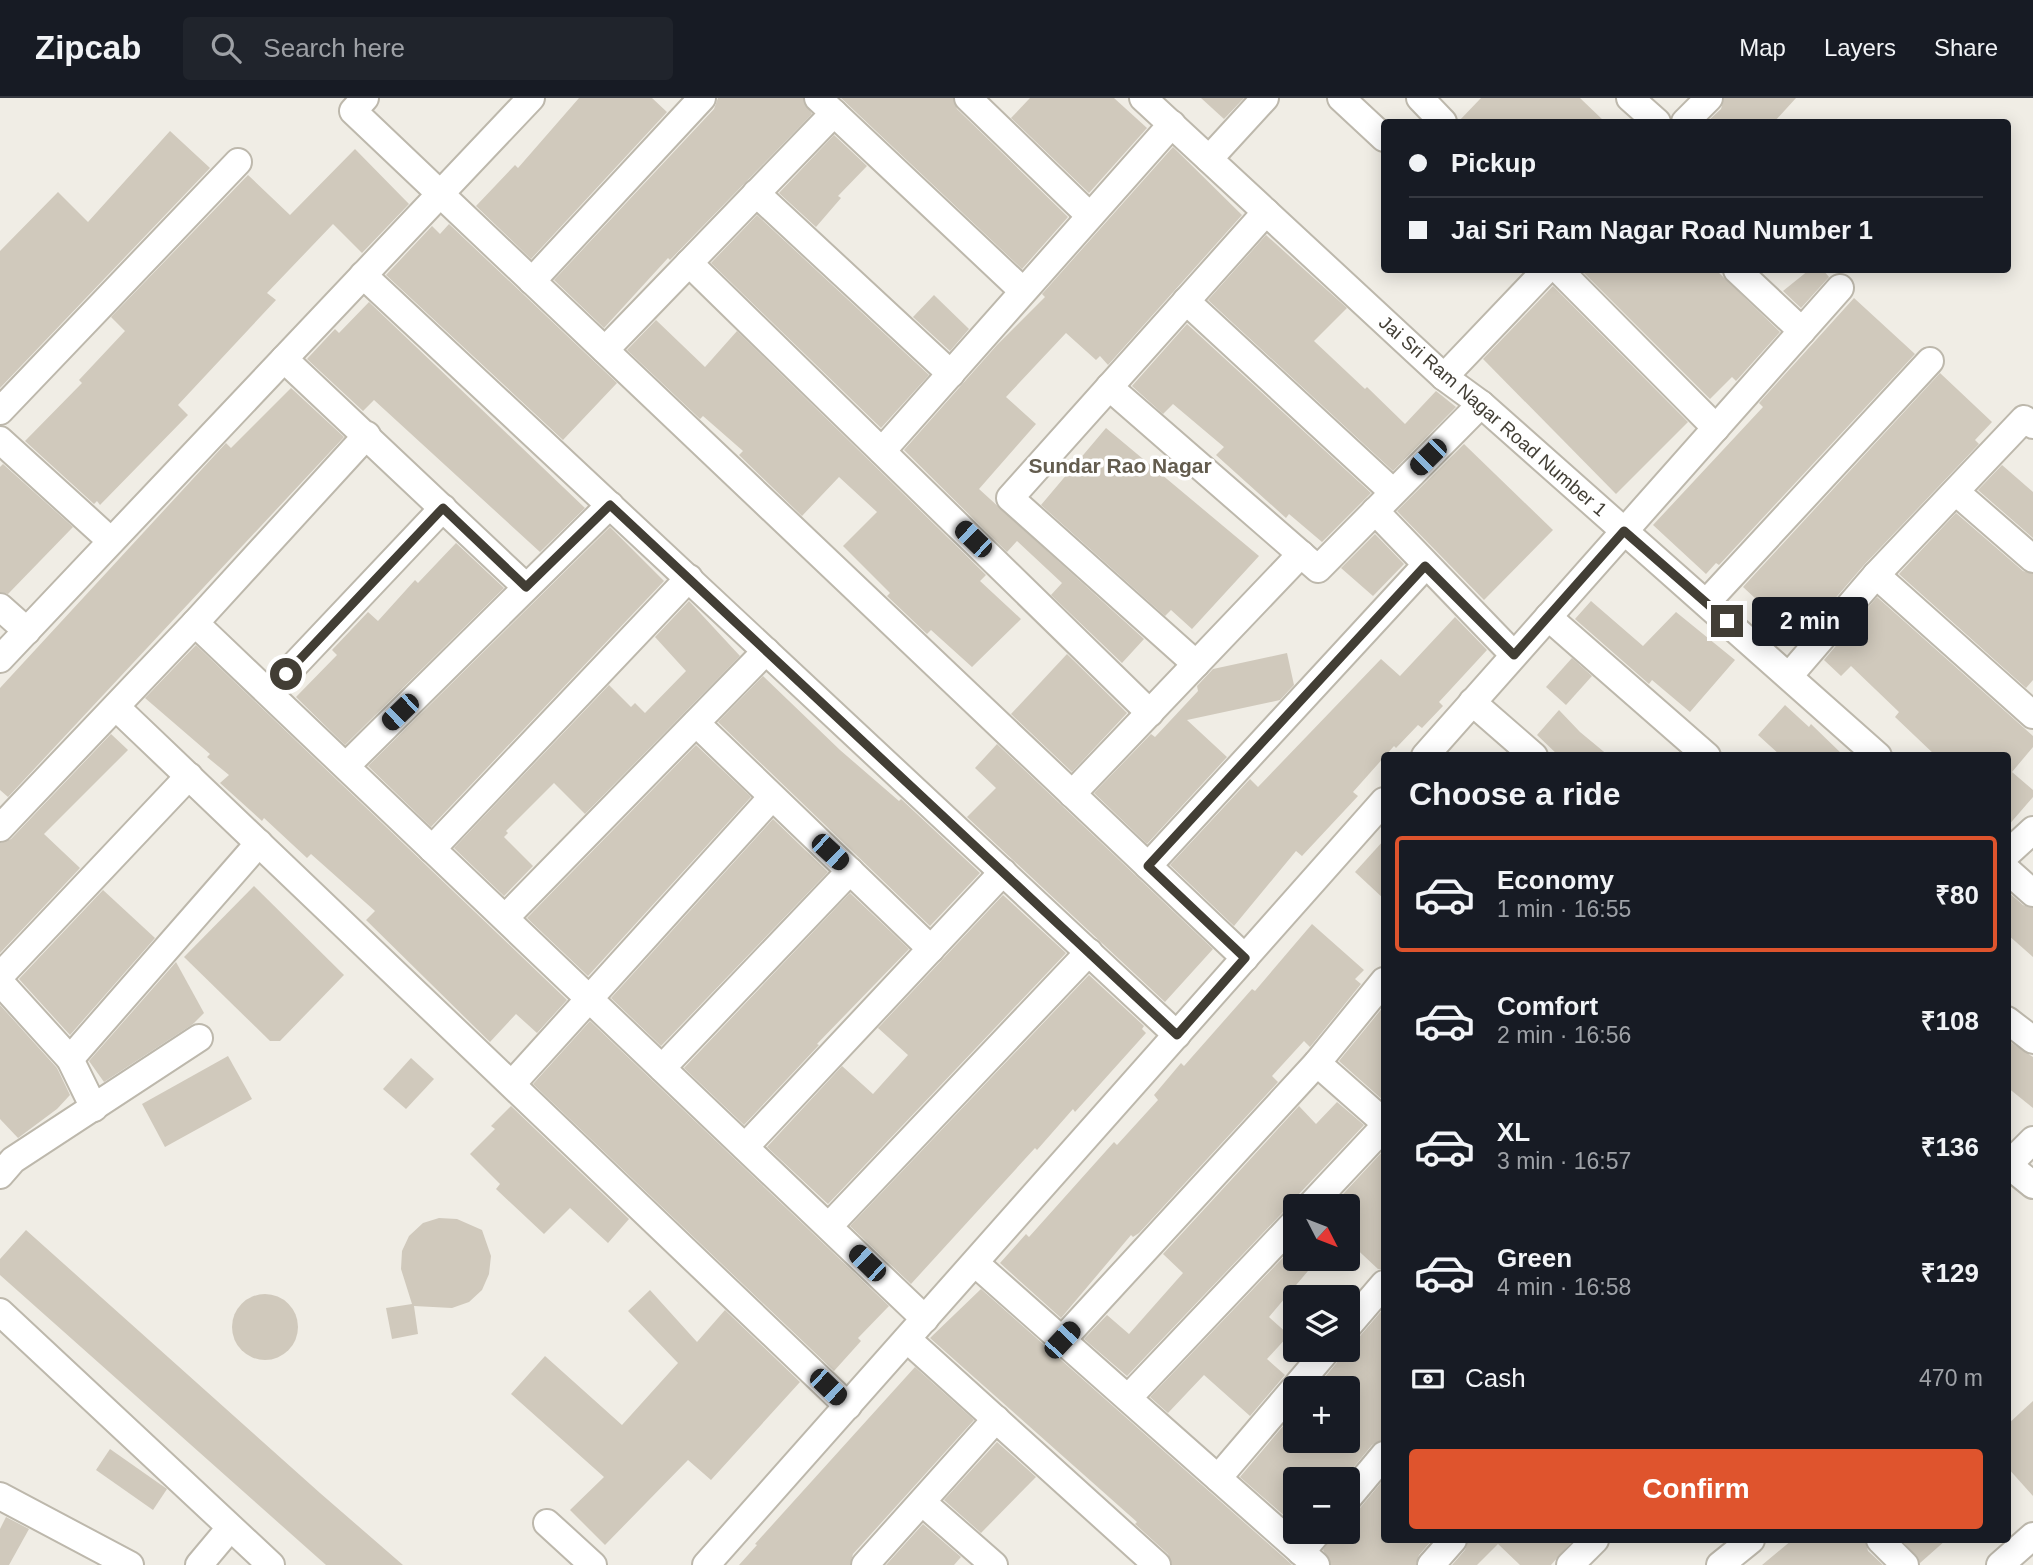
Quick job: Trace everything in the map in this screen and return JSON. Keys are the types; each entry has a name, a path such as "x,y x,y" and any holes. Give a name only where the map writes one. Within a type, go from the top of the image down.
{"street":[{"path":"365,98 353,111 1245,958"},
{"path":"0,659 531,98"},
{"path":"531,281 702,98"},
{"path":"968,98 1090,216"},
{"name":"Jai Sri Ram Nagar Road Number 1","path":"1143,98 1444,377 1481,404 1874,752"},
{"path":"1209,159 1265,98"},
{"path":"1341,98 1381,135"},
{"path":"1419,98 1440,119"},
{"path":"1630,98 1654,119"},
{"path":"1688,119 1709,98"},
{"path":"605,350 756,193 826,105 1023,291"},
{"path":"882,451 1172,124"},
{"path":"0,411 238,162"},
{"path":"756,193 951,374"},
{"path":"1196,664 1010,498 1266,212"},
{"path":"689,262 1150,713"},
{"path":"1444,377 1540,273"},
{"path":"1542,273 1716,428"},
{"path":"1740,273 1802,331"},
{"path":"363,275 1177,1035"},
{"path":"1428,752 1840,288"},
{"path":"1186,301 1384,501 1425,566 1514,655"},
{"path":"284,359 526,587"},
{"path":"1706,603 1930,361"},
{"path":"1109,387 1318,569 1481,404"},
{"path":"1789,676 1876,575 2024,419 2033,425"},
{"path":"0,828 195,623 367,435"},
{"path":"0,440 111,541"},
{"path":"1956,492 2033,559"},
{"path":"346,766 610,505"},
{"path":"268,692 443,508"},
{"path":"1072,794 1300,554"},
{"path":"1148,866 1425,566"},
{"path":"1876,575 2033,715"},
{"path":"432,849 689,578"},
{"path":"0,607 27,631"},
{"path":"1548,617 1702,752"},
{"path":"195,623 925,1319"},
{"path":"505,918 766,651"},
{"path":"1472,702 1529,752"},
{"path":"116,707 848,1406"},
{"path":"696,723 931,949"},
{"path":"0,976 189,776"},
{"path":"512,1084 772,797"},
{"path":"706,1565 1381,804"},
{"path":"2011,850 2033,830"},
{"path":"69,1059 259,843"},
{"path":"662,1068 850,871"},
{"path":"745,1147 1003,872"},
{"path":"2011,874 2033,893"},
{"path":"829,1226 1089,952"},
{"path":"0,982 69,1059 94,1108"},
{"path":"1062,1340 1317,1063 1381,987"},
{"path":"2011,1023 2033,1040"},
{"path":"4,1161 94,1108 199,1038"},
{"path":"1317,1063 1381,1122"},
{"path":"1321,1194 1381,1128"},
{"path":"2011,1162 2033,1140"},
{"path":"2011,1167 2033,1185"},
{"path":"1128,1398 1283,1235"},
{"path":"975,1263 1308,1559"},
{"path":"1360,1312 1381,1288"},
{"path":"0,1312 271,1565"},
{"path":"907,1339 1157,1565"},
{"path":"1218,1478 1317,1362"},
{"path":"865,1565 996,1419"},
{"path":"1360,1484 1381,1459"},
{"path":"0,1496 130,1565"},
{"path":"922,1502 994,1565"},
{"path":"547,1523 593,1565"},
{"path":"199,1565 230,1528"},
{"path":"2000,1565 2033,1536"},
{"path":"1431,1565 1451,1543"},
{"path":"1570,1565 1592,1543"},
{"path":"1720,1565 1747,1543"},
{"path":"1883,1543 1905,1565"}],"building":[{"path":"579,98 652,98 667,112 531,259 476,206 515,165 518,168"},
{"path":"718,98 803,98 812,114 670,260 668,258 604,328 554,280 714,109"},
{"path":"841,98 953,98 957,109 1068,217 1022,269"},
{"path":"1030,98 1114,98 1147,128 1089,193 1011,118"},
{"path":"1201,98 1244,98 1224,119"},
{"path":"1481,98 1580,98 1602,119 1461,119"},
{"path":"1724,98 1796,98 1777,119 1710,119 1721,109"},
{"path":"170,131 210,168 0,388 0,251 58,192 88,222"},
{"path":"834,135 867,166 838,196 841,198 816,227 779,193"},
{"path":"1173,147 1242,215 1108,365 1100,356 1096,360 1066,333 1006,397 1036,424 979,489 1144,639 1122,663 1051,595 1062,583 1017,541 1007,552 904,450 997,345 1045,297 1042,294"},
{"path":"355,149 409,204 362,253 333,224 267,293 276,300 178,405 188,415 100,505 97,501 94,504 25,441 82,383 79,380 125,331 111,317 248,175 290,215"},
{"path":"757,215 929,375 881,428 711,263"},
{"path":"449,224 617,383 563,440 386,275 432,226 440,234"},
{"path":"1266,235 1347,308 1314,341 1365,389 1367,387 1405,424 1436,391 1456,407 1393,471 1208,300"},
{"path":"1584,273 1719,273 1780,332 1736,381 1732,377 1710,399"},
{"path":"1805,273 1826,273 1829,277 1801,308 1783,291"},
{"path":"1553,286 1688,422 1616,494 1483,359"},
{"path":"934,295 969,329 950,351 913,317"},
{"path":"1854,298 1915,354 1719,565 1716,563 1706,574 1653,525 1763,407 1759,403"},
{"path":"369,302 585,508 540,552 374,400 363,411 307,359 335,329 339,333"},
{"path":"656,320 705,367 737,331 986,575 980,581 1021,619 972,667 931,630 927,634 887,596 890,593 843,546 877,512 839,477 802,516 739,455 743,451 703,416 700,419 627,350"},
{"path":"1187,324 1371,493 1322,542 1289,514 1286,518 1216,455 1224,447 1173,404 1163,414 1132,386"},
{"path":"1940,373 1992,422 1975,440 1979,444 1864,565 1801,638 1797,637 1743,587"},
{"path":"291,388 344,437 8,797 0,790 0,688 226,443 231,448"},
{"path":"1106,428 1259,556 1192,629 1171,610 1165,616 1041,505"},
{"path":"1464,444 1553,530 1484,600 1397,511"},
{"path":"3,464 73,527 8,594 0,592 0,467"},
{"path":"2002,465 2033,492 2033,538 1978,490"},
{"path":"1956,513 2023,571 2033,574 2033,680 2026,688 1899,574"},
{"path":"610,527 664,581 431,827 368,766"},
{"path":"1375,534 1404,564 1373,596 1341,568"},
{"path":"456,543 504,588 345,745 296,697 337,655 332,650 368,612 378,621 415,580 418,583"},
{"path":"1877,597 2033,736 2033,747 2012,772 2033,790 2033,797 2011,822 2011,752 1932,752 1895,717 1899,712 1851,666 1841,676 1824,660"},
{"path":"689,601 740,656 585,814 554,783 506,831 508,833 504,837 533,866 504,896 454,848 609,685 631,707 635,703 645,713 686,671 655,637"},
{"path":"1591,601 1643,646 1676,612 1735,660 1690,712 1652,680 1649,684 1575,619"},
{"path":"1455,617 1487,650 1439,702 1443,706 1422,728 1418,725 1396,748 1394,746 1389,752 1381,752 1381,761 1353,792 1358,796 1302,856 1296,851 1234,926 1170,865 1250,779 1258,787 1381,659 1400,676"},
{"path":"196,645 567,1000 537,1033 516,1014 490,1042 366,920 375,911 311,854 307,858 264,818 262,821 220,783 229,775 207,757 210,754 145,698"},
{"path":"1287,653 1294,685 1280,700 1187,720 1227,757 1147,844 1094,793 1151,734 1155,737 1198,691 1197,686 1213,669"},
{"path":"1067,654 1127,713 1072,772 1011,714"},
{"path":"1572,658 1592,676 1566,705 1546,687"},
{"path":"763,676 840,750 899,801 901,799 980,873 930,926 718,722"},
{"path":"1785,705 1809,727 1811,724 1840,752 1777,752 1758,735"},
{"path":"1559,710 1604,752 1555,752 1537,735"},
{"path":"111,734 128,750 44,834 80,868 0,953 0,843 11,839"},
{"path":"997,744 1213,949 1165,1002 967,817 996,788 975,768"},
{"path":"696,745 751,797 588,976 527,918"},
{"path":"773,819 828,872 661,1046 611,998"},
{"path":"1381,843 1381,896 1355,872"},
{"path":"254,886 344,975 280,1041 270,1041 184,957"},
{"path":"103,890 155,938 70,1035 19,979"},
{"path":"850,893 909,949 817,1044 819,1045 744,1125 684,1068"},
{"path":"2011,894 2023,905 2033,908 2033,957 2011,938"},
{"path":"1003,895 1066,953 828,1204 767,1147 842,1066 873,1094 908,1055 878,1028"},
{"path":"1312,924 1364,970 1355,979 1361,984 1310,1047 1304,1041 1272,1076 1278,1082 1139,1233 1133,1237 1131,1235 1061,1318 1000,1263 1026,1234 1029,1237 1114,1142 1117,1145 1158,1100 1154,1095 1181,1063 1184,1066 1252,989 1255,991"},
{"path":"176,962 204,1013 193,1024 104,1082 89,1061"},
{"path":"1089,975 1144,1026 1142,1029 1146,1033 1075,1112 1073,1109 1037,1150 1035,1148 911,1284 850,1226"},
{"path":"0,1005 57,1068 70,1095 57,1109 18,1138 0,1119"},
{"path":"1381,1010 1381,1098 1339,1061"},
{"path":"590,1021 889,1306 858,1338 861,1341 834,1371 533,1084"},
{"path":"2011,1043 2033,1057 2033,1108 2011,1090"},
{"path":"228,1056 252,1099 165,1147 142,1104"},
{"path":"411,1058 434,1079 406,1109 383,1089"},
{"path":"1337,1102 1364,1125 1299,1194 1283,1194 1283,1212 1127,1376 1084,1339 1107,1315 1129,1334 1183,1273 1163,1254 1299,1106 1316,1124"},
{"path":"511,1106 629,1219 608,1243 570,1208 544,1234 496,1189 500,1184 470,1154 495,1129 491,1126"},
{"path":"1381,1153 1381,1269 1360,1252 1360,1194 1343,1194"},
{"path":"439,1218 457,1219 482,1230 491,1256 489,1274 482,1290 469,1302 452,1308 414,1306 418,1334 392,1339 386,1308 412,1304 401,1269 402,1251 409,1236 423,1223"},
{"path":"26,1230 403,1565 326,1565 0,1275 0,1259"},
{"path":"1283,1258 1283,1271 1308,1271 1296,1285 1283,1285 1283,1300 1269,1317 1283,1330 1283,1342 1267,1359 1285,1375 1250,1416 1204,1375 1168,1413 1150,1397"},
{"path":"981,1289 1292,1565 1172,1565 1168,1554 1135,1524 1137,1522 930,1338"},
{"path":"650,1290 697,1342 725,1310 800,1382 711,1480 688,1460 605,1545 570,1510 604,1477 511,1394 545,1356 622,1425 678,1363 628,1311"},
{"path":"259,1294 271,1294 283,1299 293,1309 298,1327 296,1340 283,1355 271,1360 259,1360 247,1355 237,1345 232,1333 232,1321 237,1309 247,1299"},
{"path":"1381,1312 1381,1441 1372,1445 1354,1467 1283,1467 1283,1515 1240,1477 1283,1426 1283,1453 1360,1453 1360,1376 1326,1376 1337,1362 1360,1362 1360,1336"},
{"path":"915,1367 974,1420 853,1554 850,1565 739,1565 757,1545 755,1544"},
{"path":"2033,1401 2033,1496 2011,1471 2011,1421"},
{"path":"997,1442 1036,1477 981,1533 944,1500"},
{"path":"110,1449 167,1489 153,1510 96,1470"},
{"path":"1381,1483 1381,1543 1429,1543 1419,1555 1416,1565 1331,1565 1323,1550 1326,1544 1360,1544 1360,1508"},
{"path":"6,1517 29,1529 9,1565 0,1565 0,1529"},
{"path":"923,1524 961,1557 954,1565 886,1565"},
{"path":"1467,1543 1570,1543 1551,1565 1520,1565 1498,1544 1477,1565 1452,1565 1465,1550"},
{"path":"1788,1543 1866,1543 1868,1551 1883,1565 1762,1565"},
{"path":"1904,1543 1943,1543 1920,1563"}],"district":[{"name":"Sundar Rao Nagar","path":"1120,465"}],"route":[{"path":"286,674 443,508 526,587 610,505 1177,1035 1245,958 1148,866 1425,566 1514,655 1624,531 1727,621"}]}
